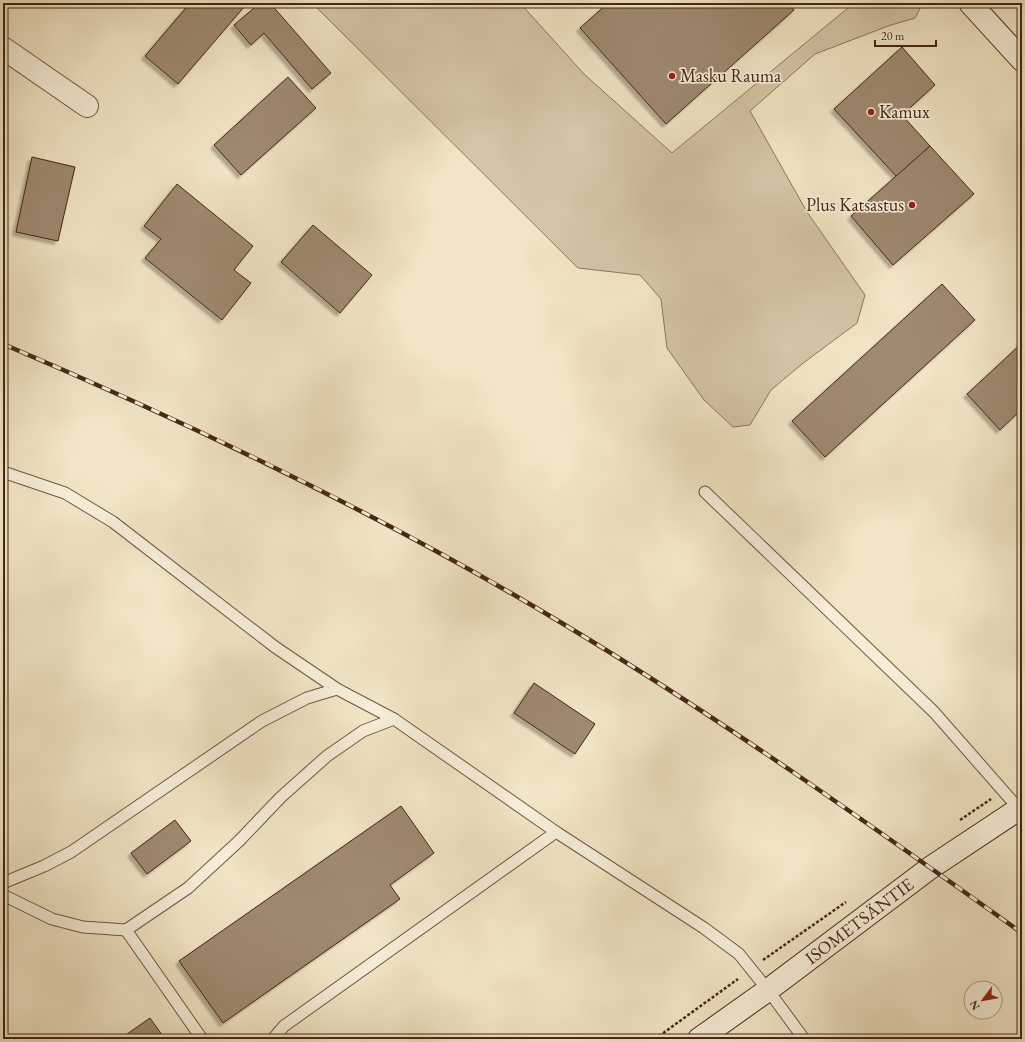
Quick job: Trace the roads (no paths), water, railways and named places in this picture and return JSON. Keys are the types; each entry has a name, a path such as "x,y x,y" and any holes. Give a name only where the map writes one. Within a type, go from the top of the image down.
{"main road":[{"path":"970,3 1022,60"},
{"path":"3,48 87,106"},
{"name":"ISOMETSÄNTIE","path":"699,1039 768,990 930,868 1021,808"}],"lane":[{"path":"3,472 65,493 113,522 275,646 337,689 394,719 556,832 704,928 739,954 804,1039"},
{"path":"705,492 934,712 1003,791 1021,808"},
{"path":"3,883 44,866 71,852 262,720 307,698 337,689"},
{"path":"3,895 52,919 83,927 126,930 188,888 239,841 281,797 327,756 363,731 394,719"},
{"path":"273,1039 284,1026 556,832"},
{"path":"126,930 202,1039"}],"railway":[{"path":"3,344 218,440 359,510 497,585 624,661 682,698 796,774 1022,933"}],"place":[{"name":"Masku Rauma","path":"672,76"},
{"name":"Kamux","path":"871,112"},
{"name":"Plus Katsastus","path":"912,205"}]}
